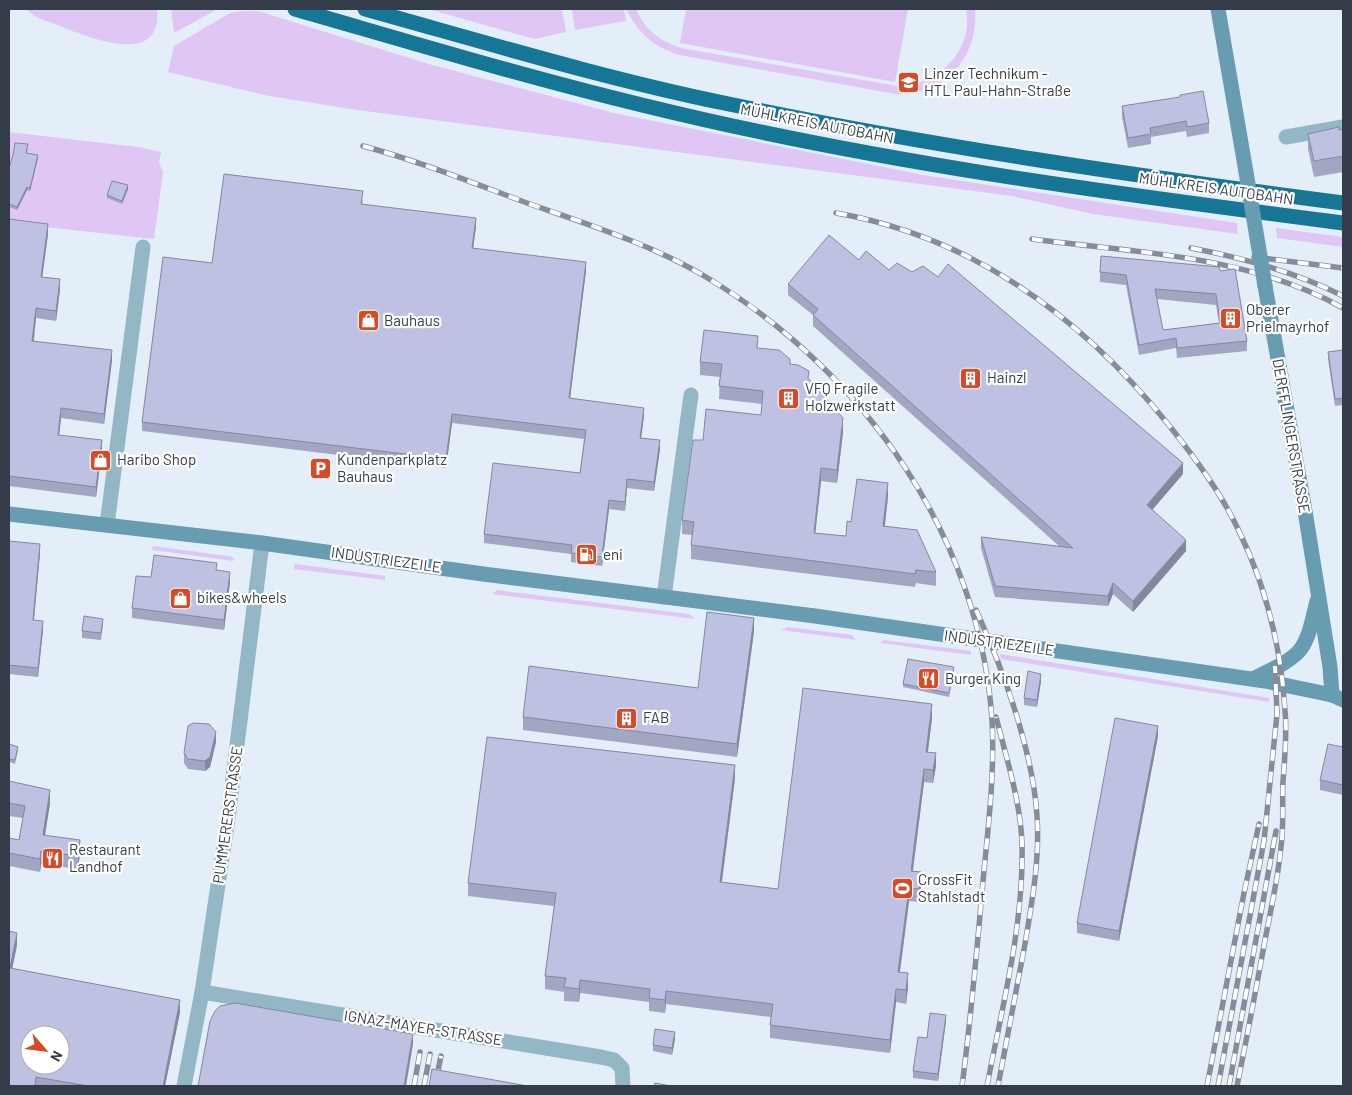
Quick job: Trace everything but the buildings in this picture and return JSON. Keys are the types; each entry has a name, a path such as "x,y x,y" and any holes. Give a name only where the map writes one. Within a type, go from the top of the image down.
{"highway":[{"name":"MÜHLKREIS AUTOBAHN","path":"295,9 590,92 759,131 934,164 1044,182 1343,223"},
{"name":"MÜHLKREIS AUTOBAHN","path":"366,9 594,73 722,103 853,129 1049,163 1343,203"}],"main road":[{"name":"DERFFLINGERSTRASSE","path":"1218,9 1330,667 1339,696"},
{"name":"INDUSTRIEZEILE","path":"9,514 262,543 483,574 815,616 1253,679 1339,696"},
{"name":"DERFFLINGERSTRASSE","path":"1253,679 1289,659 1300,650 1318,597"}],"street":[{"path":"1286,137 1343,127"},
{"path":"107,525 143,247"},
{"path":"664,597 691,395"},
{"name":"PUMMERERSTRASSE","path":"184,1086 202,992 232,790 262,543"},
{"name":"IGNAZ-MAYER-STRASSE","path":"202,992 601,1057 614,1060 622,1068 623,1086"}],"shaded area":[{"path":"26,9 157,9 156,27 148,39 136,44 121,44 72,31 39,18"},
{"path":"171,9 218,9 174,33"},
{"path":"428,9 562,9 566,32 534,39"},
{"path":"572,9 624,9 626,21 575,30"},
{"path":"626,9 636,9 644,23 654,34 666,42 681,48 897,86 926,80 939,73 950,63 964,39 967,24 966,9 975,9 975,27 965,58 944,81 914,93 896,94 679,55 662,48 641,32"},
{"path":"686,9 908,9 895,82 680,43"},
{"path":"258,11 432,65 614,113 923,175 1237,223 1238,234 1093,214 1012,196 357,110 269,96 168,72 174,46 230,13"},
{"path":"9,132 138,147 161,152 159,163 163,172 154,239 9,223"},
{"path":"1276,228 1343,237 1343,247 1277,238"},
{"path":"153,546 234,558 233,561 152,550"},
{"path":"296,564 385,576 385,580 294,569"},
{"path":"497,590 689,614 695,619 492,594"},
{"path":"788,627 852,635 856,640 781,630"},
{"path":"884,640 971,651 971,655 880,643"},
{"path":"1000,654 1269,698 1269,702 1001,659"}],"railway":[{"path":"363,146 425,165 621,237 667,256 711,280 767,318 818,363 864,413 905,467 938,526 965,588 983,653 992,720 993,760 990,801 974,984 962,1086"},
{"path":"836,213 886,225 934,241 979,262 1021,288 1061,317 1135,385 1168,424 1215,488 1238,529 1257,572 1276,640 1283,686 1286,728 1280,859 1237,1086"},
{"path":"1032,239 1151,253 1231,267 1307,290 1343,308"},
{"path":"1191,248 1269,267 1325,287 1343,296"},
{"path":"1254,257 1343,268"},
{"path":"976,610 1006,684 1023,738 1030,765 1038,832 1033,896 998,1086"},
{"path":"1218,1086 1264,841 1277,714 1275,666"},
{"path":"987,1086 1011,966 1022,874 1019,813 996,717"},
{"path":"1207,1086 1259,824"},
{"path":"1229,1086 1276,831"},
{"path":"414,1086 420,1052"},
{"path":"424,1086 430,1054"},
{"path":"436,1080 441,1056"}],"place":[{"name":"Linzer Technikum - HTL Paul-Hahn-Straße","path":"908,83"},
{"name":"Oberer Prielmayrhof","path":"1230,319"},
{"name":"Bauhaus","path":"368,321"},
{"name":"Hainzl","path":"971,378"},
{"name":"VFQ Fragile Holzwerkstatt","path":"789,398"},
{"name":"Haribo Shop","path":"101,460"},
{"name":"Kundenparkplatz Bauhaus","path":"321,469"},
{"name":"eni","path":"587,555"},
{"name":"bikes&wheels","path":"181,598"},
{"name":"Burger King","path":"929,679"},
{"name":"FAB","path":"627,718"},
{"name":"Restaurant Landhof","path":"53,859"},
{"name":"CrossFit Stahlstadt","path":"902,889"}]}
